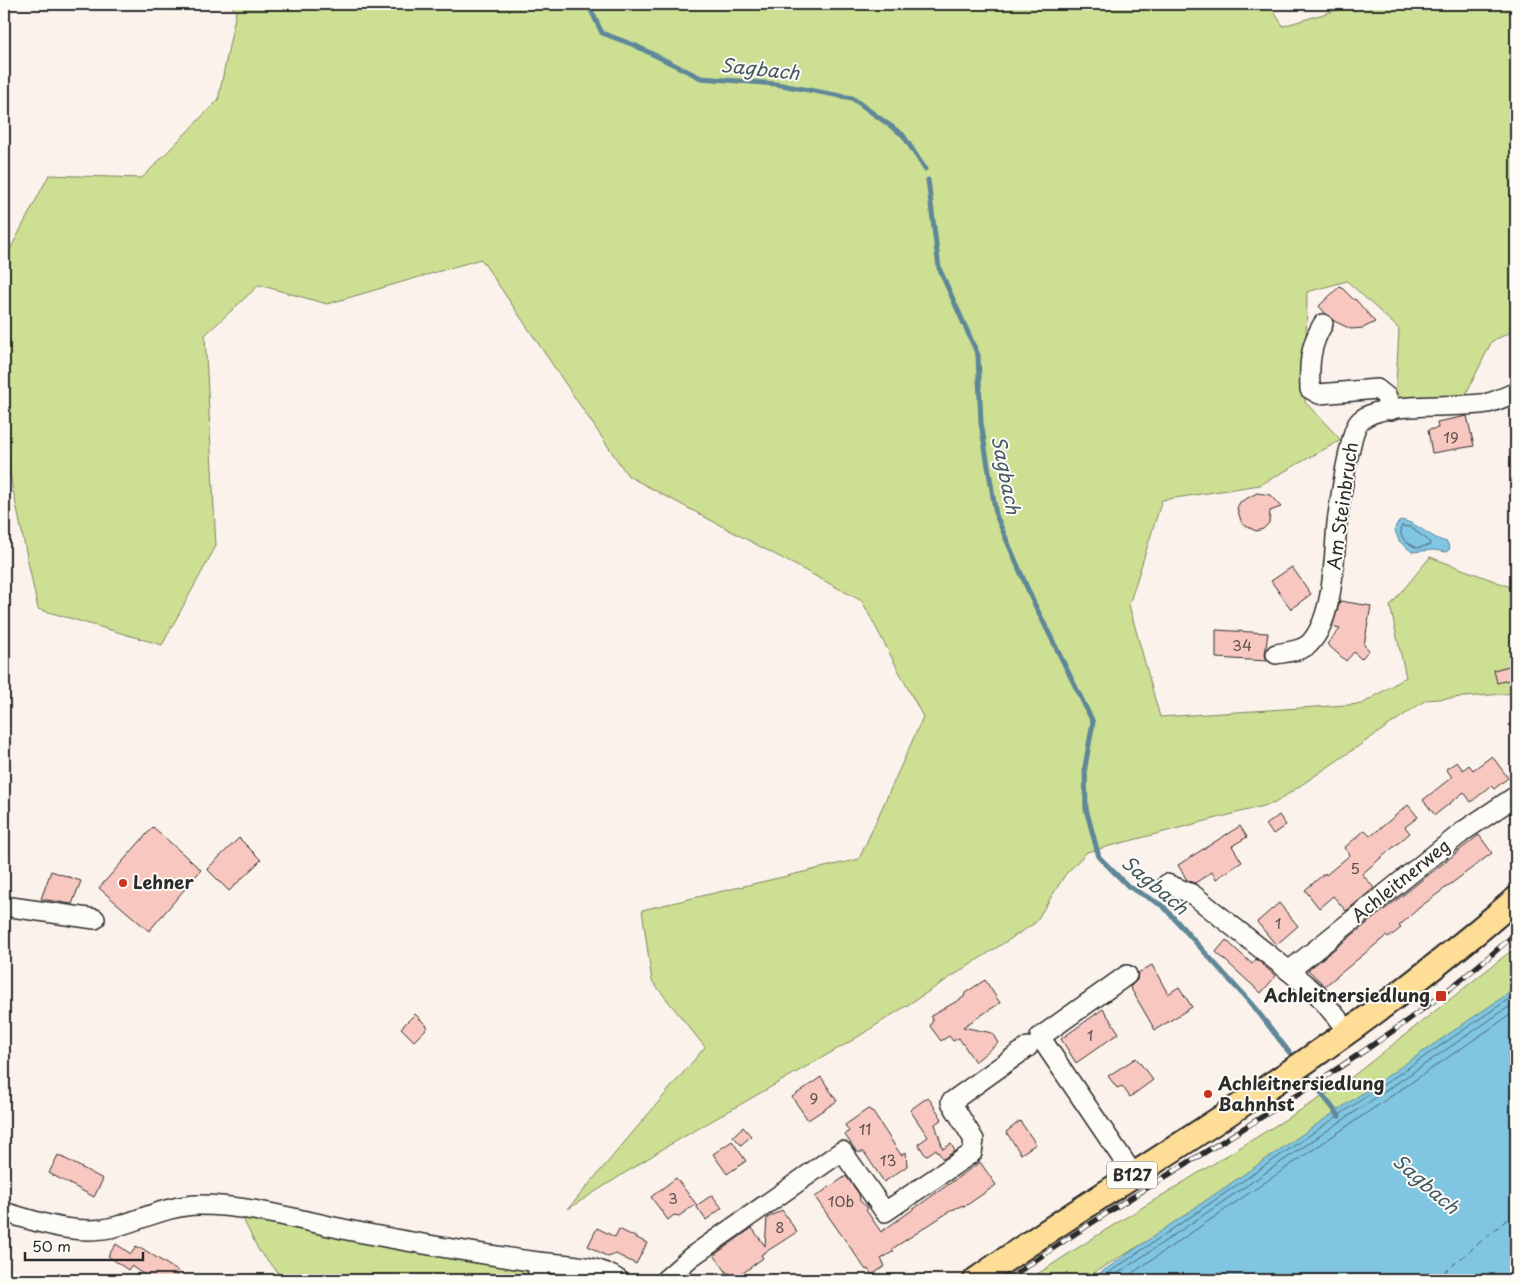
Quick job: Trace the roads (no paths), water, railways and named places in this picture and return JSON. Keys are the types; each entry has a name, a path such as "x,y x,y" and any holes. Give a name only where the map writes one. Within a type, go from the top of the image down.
{"main road":[{"name":"B127","path":"976,1280 1037,1237 1320,1052 1399,994 1516,899"}],"street":[{"path":"1323,324 1313,340 1309,367 1310,389 1319,394 1377,389 1387,397 1387,410"},
{"name":"Am Steinbruch","path":"1276,654 1294,651 1308,645 1317,632 1332,584 1346,464 1356,426 1361,419 1387,410 1489,403 1516,392"},
{"name":"Achleitnerweg","path":"1289,971 1465,830 1516,796"},
{"path":"1167,884 1192,894 1289,971 1318,995 1348,1031"},
{"path":"4,906 95,920"},
{"path":"1127,975 1040,1037 1133,1174"},
{"path":"666,1280 691,1257 842,1151 885,1212 972,1153 974,1140 951,1102 1028,1047"},
{"path":"4,1212 56,1227 89,1231 117,1226 180,1206 211,1205 538,1271 573,1265 599,1271 619,1280"}],"water":[{"path":"1401,520 1413,524 1447,542 1450,549 1446,552 1433,550 1412,552 1399,541 1395,531 1396,525"},
{"path":"1516,988 1516,1280 1090,1280 1097,1275"}],"waterway":[{"name":"Sagbach","path":"588,4 602,33 634,45 701,78 776,84 852,98 903,135 925,169"},
{"name":"Sagbach","path":"928,180 939,268 978,355 981,423 996,515 1032,599 1093,722 1085,767 1086,809 1099,857 1128,886 1163,906 1255,1008 1296,1061"},
{"name":"Sagbach","path":"1304,1071 1339,1116"}],"railway":[{"path":"1007,1280 1135,1195 1332,1072 1395,1029 1457,983 1516,933"}],"place":[{"name":"Lehner","path":"123,883"},
{"name":"Achleitnersiedlung","path":"1441,996"},
{"name":"Achleitnersiedlung Bahnhst","path":"1208,1094"}]}
